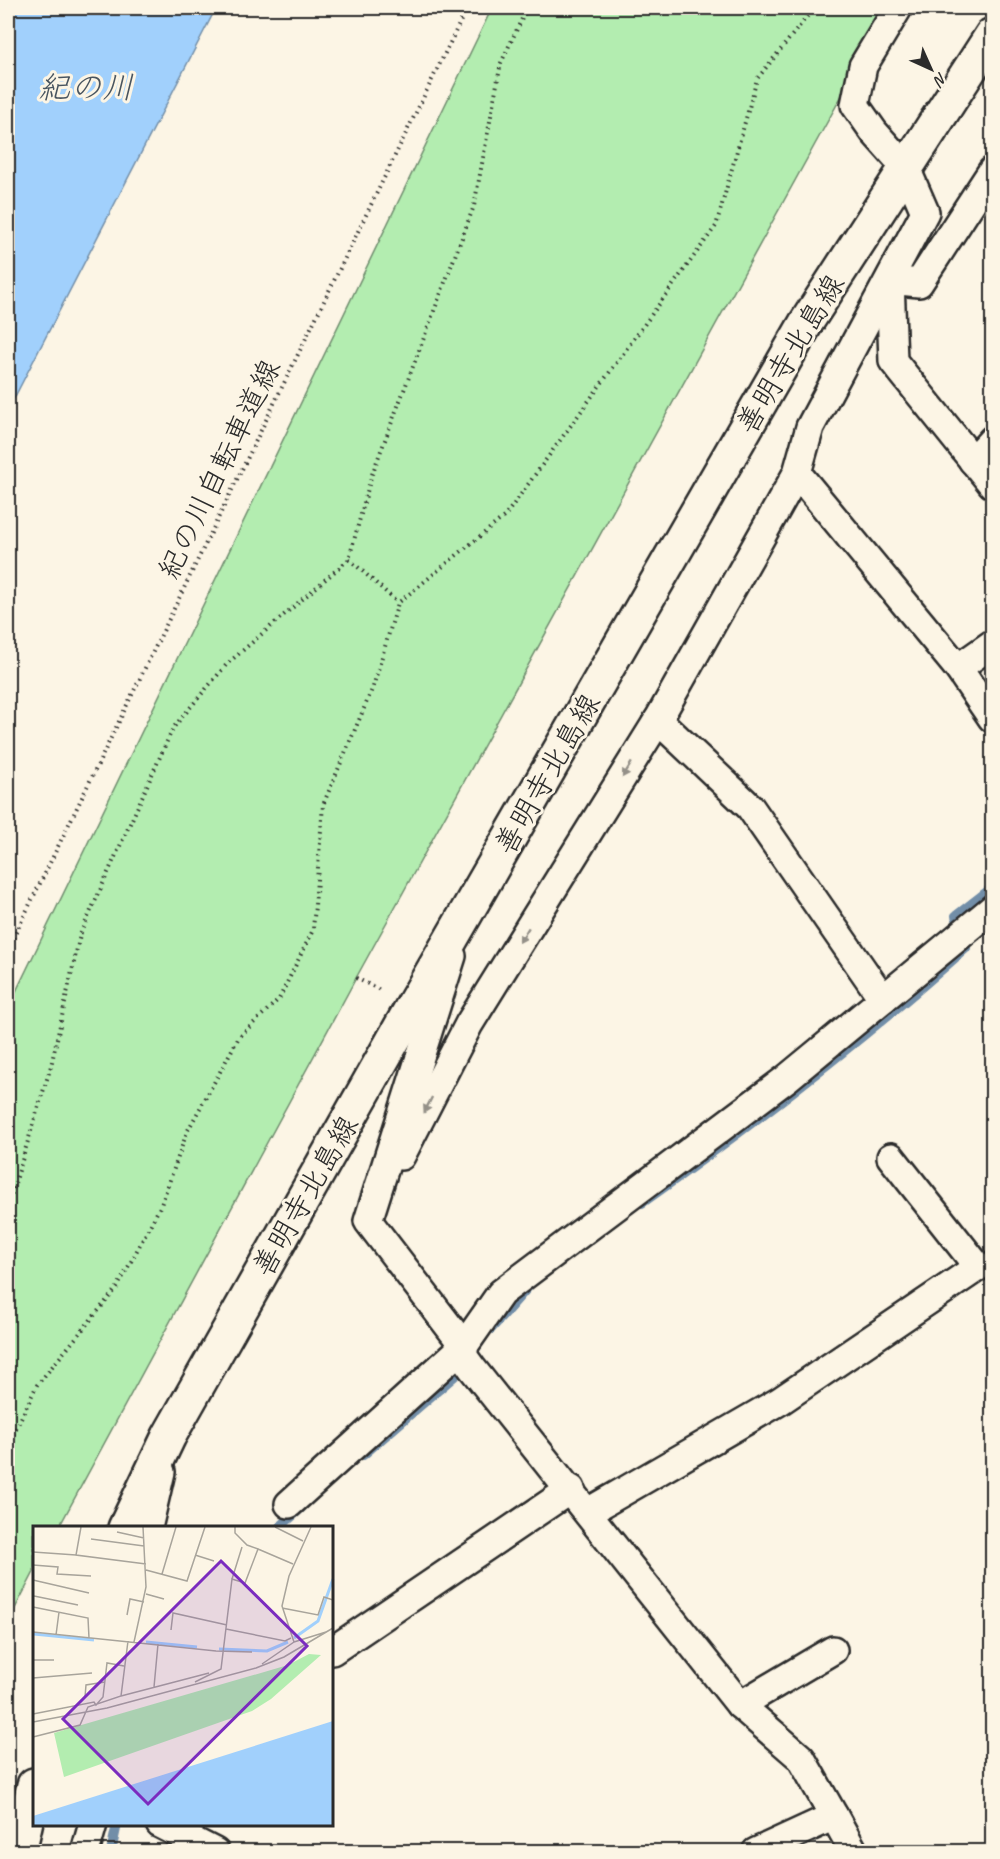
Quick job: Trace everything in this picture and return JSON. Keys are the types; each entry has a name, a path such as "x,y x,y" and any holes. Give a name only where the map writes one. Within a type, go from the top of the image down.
{"main road":[{"name":"善明寺北島線","path":"125,1526 169,1436 806,323 993,35"},
{"path":"19,1851 33,1789"}],"street":[{"path":"368,1221 469,1024 658,720 797,474 810,427 925,212 906,168 874,132 855,105 863,66 898,8"},
{"path":"890,280 919,283 993,171"},
{"path":"890,280 893,361 993,484"},
{"path":"973,461 993,440"},
{"path":"797,474 957,668 993,718"},
{"path":"957,668 993,644"},
{"path":"658,720 750,807 883,999"},
{"path":"289,1504 467,1357 501,1293 786,1079 993,909"},
{"path":"368,1221 466,916"},
{"path":"588,1512 780,1401 978,1267 891,1157"},
{"path":"368,1221 467,1357 740,1705 801,1758 854,1851"},
{"path":"148,1526 169,1436"},
{"path":"333,1650 571,1489"},
{"path":"740,1705 833,1650"},
{"path":"756,1851 834,1816"},
{"path":"85,1851 92,1826"},
{"path":"164,1826 215,1851"}],"path":[{"name":"紀の川自転車道線","path":"8,949 467,8"},
{"path":"8,1206 51,1066 80,935 173,728 227,664 349,559 371,477 474,206 501,63 527,8"},
{"path":"8,1445 37,1385 117,1288 161,1205 187,1132 239,1037 279,999 313,930 323,805 373,687 398,603 505,516 716,226 757,79 814,8"},
{"path":"349,559 398,603"},
{"path":"356,978 390,995"}],"green space":[{"path":"492,8 890,8 356,978 60,1526 33,1526 33,1574 8,1622 8,1008"}],"water":[{"name":"紀の川","path":"8,8 216,8 8,410"}],"waterway":[{"path":"959,924 956,916 992,888"},
{"path":"642,1203 848,1048 966,948 965,941"},
{"path":"491,1329 528,1287"},
{"path":"363,1455 459,1372 467,1361"},
{"path":"281,1526 301,1508"},
{"path":"111,1852 117,1826"}]}
